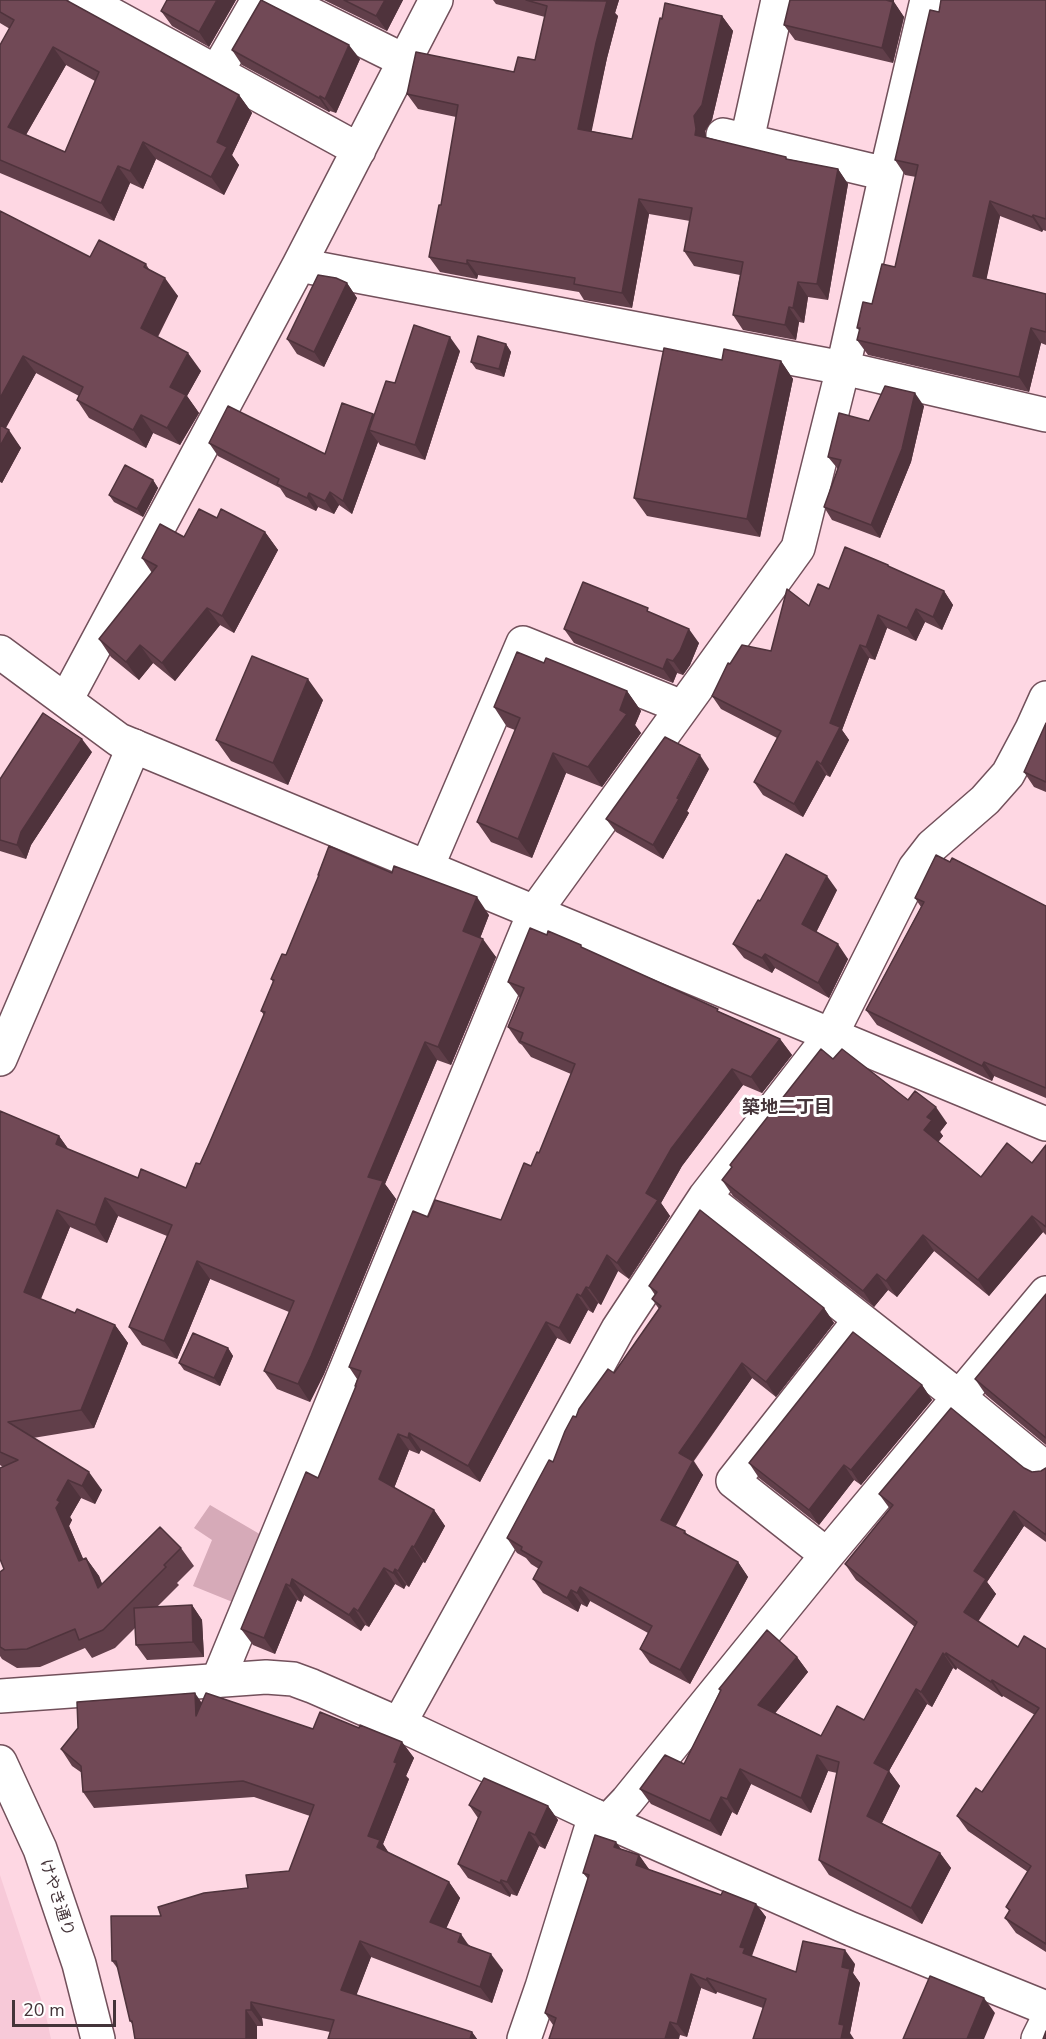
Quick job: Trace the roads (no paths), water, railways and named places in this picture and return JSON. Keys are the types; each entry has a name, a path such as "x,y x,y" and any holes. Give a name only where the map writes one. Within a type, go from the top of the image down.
{"street":[{"path":"85,0 359,150"},
{"path":"216,73 258,0"},
{"path":"282,0 405,61"},
{"path":"66,700 300,265 436,0"},
{"path":"777,0 735,138 886,174"},
{"path":"218,1680 534,913 798,548 843,368 927,0"},
{"path":"300,265 843,368 1046,415"},
{"path":"427,867 523,643 682,707"},
{"path":"0,651 119,740 1046,1124"},
{"path":"399,1724 618,1329 705,1197 831,1035 915,868 932,846 985,800 1008,774 1046,698"},
{"path":"0,1059 134,746"},
{"path":"705,1197 959,1397 1046,1469"},
{"path":"524,2039 602,1818 627,1802 827,1555 1046,1293"},
{"path":"827,1555 733,1481 860,1320"},
{"path":"0,1696 266,1677 292,1679 399,1724 851,1929 1046,2008"},
{"name":"けやき通り","path":"0,1762 40,1849 79,1964 98,2039"},
{"path":"1038,2039 1046,2023"}],"district":[{"name":"築地二丁目","path":"787,1109"}]}
